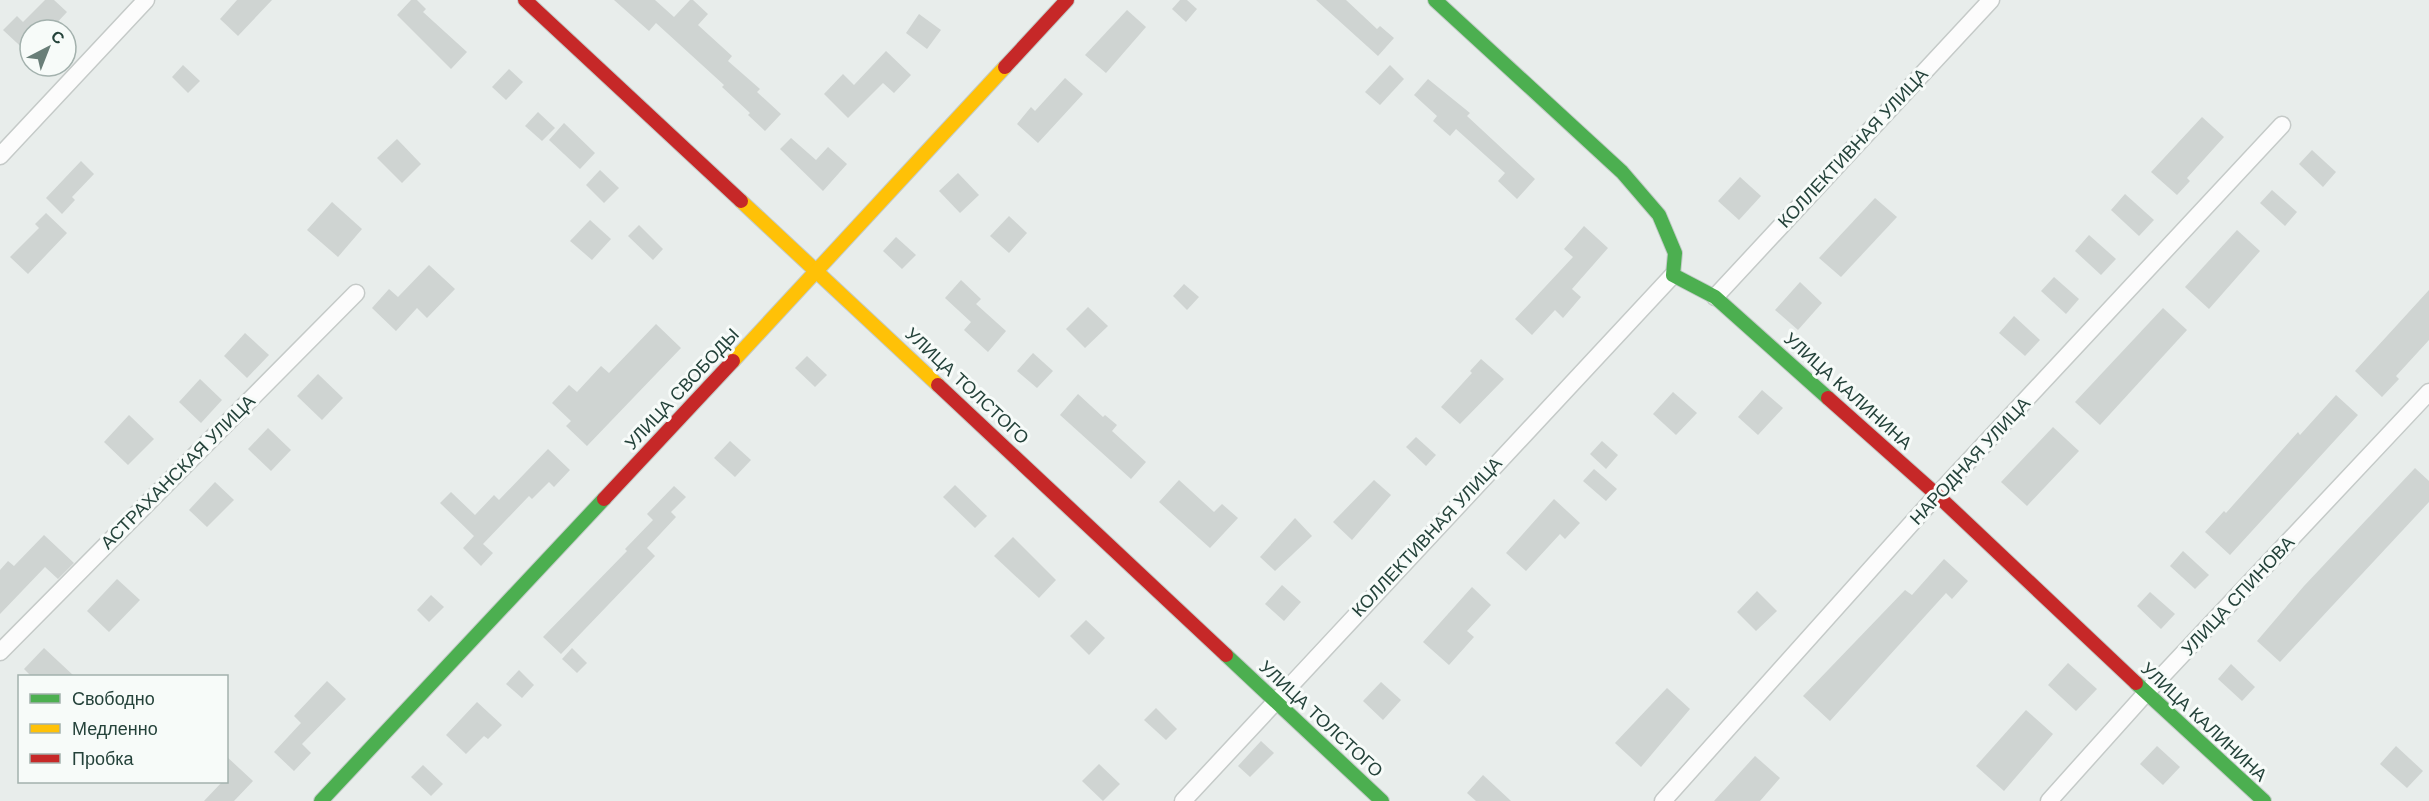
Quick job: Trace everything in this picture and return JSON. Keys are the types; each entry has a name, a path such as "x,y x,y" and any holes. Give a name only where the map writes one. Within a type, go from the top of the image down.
{"street":[{"path":"0,156 146,0"},
{"name":"УЛИЦА ТОЛСТОГО","path":"525,0 818,271 1382,801"},
{"name":"УЛИЦА СВОБОДЫ","path":"321,801 818,271 1067,0"},
{"path":"1435,0 1622,172 1659,215 1675,253 1673,275"},
{"name":"КОЛЛЕКТИВНАЯ УЛИЦА","path":"1714,297 1991,0"},
{"name":"НАРОДНАЯ УЛИЦА","path":"1663,801 1937,495 2282,125"},
{"name":"УЛИЦА КАЛИНИНА","path":"1673,275 1714,297 1937,495 2264,801"},
{"name":"КОЛЛЕКТИВНАЯ УЛИЦА","path":"1183,801 1274,700 1673,275"},
{"name":"АСТРАХАНСКАЯ УЛИЦА","path":"0,652 356,293"},
{"name":"УЛИЦА СПИНОВА","path":"2049,801 2146,693 2429,392"}],"building":[{"path":"45,0 54,0 67,12 61,18 27,18"},
{"path":"237,0 272,0 238,36 220,19"},
{"path":"411,0 417,0 426,9 423,12 467,52 451,69 397,15"},
{"path":"614,0 655,0 674,17 690,0 693,0 708,14 698,25 732,56 728,61 760,89 757,92 781,114 765,131 748,115 750,113 722,87 724,85 656,23 649,31"},
{"path":"1180,0 1187,0 1197,9 1186,22 1172,9"},
{"path":"1316,0 1346,0 1377,29 1380,26 1394,38 1378,56"},
{"path":"1127,10 1146,27 1106,73 1085,55"},
{"path":"919,14 941,30 927,49 906,33"},
{"path":"17,16 19,18 18,44 3,30"},
{"path":"886,51 911,75 894,93 883,83 848,118 824,94 843,74 854,85"},
{"path":"183,65 200,81 188,93 172,77"},
{"path":"1390,65 1404,79 1380,105 1365,92"},
{"path":"509,69 523,82 506,100 492,87"},
{"path":"1065,78 1083,94 1038,143 1017,124 1031,107 1035,111"},
{"path":"1428,79 1470,113 1467,116 1535,179 1517,199 1498,181 1505,173 1456,129 1450,136 1433,121 1437,116 1414,95"},
{"path":"538,112 555,128 542,141 525,126"},
{"path":"2202,117 2224,137 2187,178 2190,181 2177,195 2151,172"},
{"path":"564,123 595,153 580,169 549,140"},
{"path":"791,138 816,160 828,147 847,164 823,191 780,149"},
{"path":"397,139 421,164 402,183 377,158"},
{"path":"2312,150 2336,172 2323,187 2299,164"},
{"path":"81,161 94,174 72,197 75,200 62,214 46,198"},
{"path":"600,170 619,188 604,203 586,185"},
{"path":"958,173 979,195 960,213 939,191"},
{"path":"1740,177 1761,196 1739,220 1718,201"},
{"path":"2272,190 2297,212 2285,226 2260,203"},
{"path":"2125,194 2154,220 2139,236 2111,210"},
{"path":"1875,198 1897,217 1841,277 1819,258"},
{"path":"332,202 362,229 338,257 307,230"},
{"path":"46,213 67,233 28,274 10,257 39,228 35,224"},
{"path":"1009,216 1027,233 1009,253 990,236"},
{"path":"590,220 611,239 592,260 570,241"},
{"path":"639,225 663,249 653,260 628,236"},
{"path":"1584,226 1608,248 1572,289 1581,297 1563,318 1555,310 1532,335 1515,319 1573,257 1564,249"},
{"path":"2237,230 2260,251 2209,309 2185,287"},
{"path":"2089,235 2116,259 2101,275 2075,251"},
{"path":"896,237 916,255 902,269 883,251"},
{"path":"429,265 455,289 427,318 417,308 396,331 372,308 389,289 398,297"},
{"path":"2054,277 2079,299 2066,314 2041,291"},
{"path":"961,280 981,299 976,304 1006,331 988,352 964,330 971,322 945,298"},
{"path":"1800,282 1822,303 1798,330 1775,310"},
{"path":"1184,284 1199,297 1187,310 1173,296"},
{"path":"2429,290 2429,340 2396,376 2399,379 2382,397 2355,371"},
{"path":"1088,307 1108,326 1085,348 1066,329"},
{"path":"2163,308 2187,330 2100,425 2075,402"},
{"path":"2014,316 2040,340 2025,356 1999,333"},
{"path":"656,324 681,348 587,446 566,426 571,421 552,403 569,385 577,392 601,366 609,373"},
{"path":"245,333 269,355 247,378 224,356"},
{"path":"1033,353 1053,371 1037,388 1017,371"},
{"path":"807,356 827,375 815,387 795,368"},
{"path":"1481,359 1504,379 1460,424 1441,407 1472,373 1470,371"},
{"path":"318,374 343,398 322,420 297,396"},
{"path":"200,379 222,400 201,423 179,402"},
{"path":"1762,390 1783,408 1758,435 1738,417"},
{"path":"1673,392 1697,413 1676,435 1653,414"},
{"path":"1078,394 1103,417 1105,415 1117,425 1112,431 1146,462 1131,479 1060,415"},
{"path":"2336,395 2358,415 2230,555 2205,532 2224,511 2226,513 2298,432 2300,435"},
{"path":"129,415 154,439 128,465 104,442"},
{"path":"2053,427 2079,451 2027,506 2001,482"},
{"path":"268,428 291,450 271,471 248,449"},
{"path":"1416,437 1436,455 1426,466 1406,447"},
{"path":"730,441 751,460 735,477 714,458"},
{"path":"1602,441 1618,455 1606,469 1590,454"},
{"path":"548,449 570,470 554,487 549,482 532,499 529,496 483,544 493,553 481,566 463,548 474,536 440,503 451,492 475,515 494,495 499,500"},
{"path":"2415,468 2429,481 2429,502 2280,662 2257,641 2304,586"},
{"path":"1594,469 1617,489 1606,501 1583,481"},
{"path":"1179,480 1214,512 1222,504 1238,518 1210,548 1159,502"},
{"path":"1374,480 1391,495 1352,540 1333,522"},
{"path":"215,482 234,500 207,527 189,510"},
{"path":"955,485 987,516 975,528 943,497"},
{"path":"674,486 686,497 671,512 676,517 647,548 655,556 561,654 543,637 627,551 625,549 653,520 647,514"},
{"path":"1554,499 1580,523 1565,539 1560,534 1526,571 1506,553"},
{"path":"1295,518 1312,536 1275,571 1260,557"},
{"path":"44,535 74,563 58,579 45,567 0,614 0,570 8,561 14,566"},
{"path":"1013,537 1056,580 1039,598 994,556"},
{"path":"2183,551 2209,575 2195,589 2170,566"},
{"path":"1944,559 1968,581 1952,599 1946,593 1830,721 1803,696 1905,590 1912,595"},
{"path":"117,579 140,600 109,632 87,611"},
{"path":"1282,585 1301,602 1284,621 1265,604"},
{"path":"1472,587 1491,605 1467,631 1474,637 1449,665 1423,642"},
{"path":"1757,591 1777,611 1756,631 1737,612"},
{"path":"2150,592 2175,614 2161,629 2137,606"},
{"path":"431,595 444,607 429,622 417,610"},
{"path":"1086,620 1105,638 1089,655 1070,636"},
{"path":"44,648 73,675 30,675 24,669"},
{"path":"572,648 587,663 577,673 562,659"},
{"path":"2068,663 2097,689 2076,711 2048,685"},
{"path":"2231,664 2255,687 2242,701 2218,679"},
{"path":"519,670 534,685 522,698 506,684"},
{"path":"327,681 346,699 302,744 311,753 294,771 274,752 301,723 294,716"},
{"path":"1381,682 1401,700 1383,720 1363,701"},
{"path":"1667,688 1690,709 1641,767 1615,743"},
{"path":"477,702 502,725 488,739 484,736 466,754 446,735"},
{"path":"1156,708 1177,729 1166,740 1144,720"},
{"path":"2026,710 2053,734 2004,791 1976,766"},
{"path":"1261,741 1274,753 1250,777 1238,766"},
{"path":"2157,746 2180,767 2163,785 2140,764"},
{"path":"2396,746 2423,771 2407,788 2380,764"},
{"path":"1755,756 1780,778 1760,801 1714,801"},
{"path":"228,758 253,781 234,801 204,801 221,783 228,783"},
{"path":"1099,764 1120,784 1103,801 1082,781"},
{"path":"423,765 443,784 431,796 411,777"},
{"path":"1483,775 1511,801 1476,801 1467,793"}],"traffic: fast":[{"path":"1435,0 1622,172 1659,215 1675,253 1673,275 1715,297 1828,398"},
{"path":"321,801 604,499"},
{"path":"1226,655 1382,801"},
{"path":"2136,683 2264,801"}],"traffic: slow":[{"path":"733,361 1005,67"},
{"path":"741,201 938,385"}],"traffic: jam":[{"path":"525,0 741,201"},
{"path":"1005,67 1067,0"},
{"path":"604,499 733,361"},
{"path":"938,385 1226,655"},
{"path":"1828,398 1937,495 2136,683"}]}
